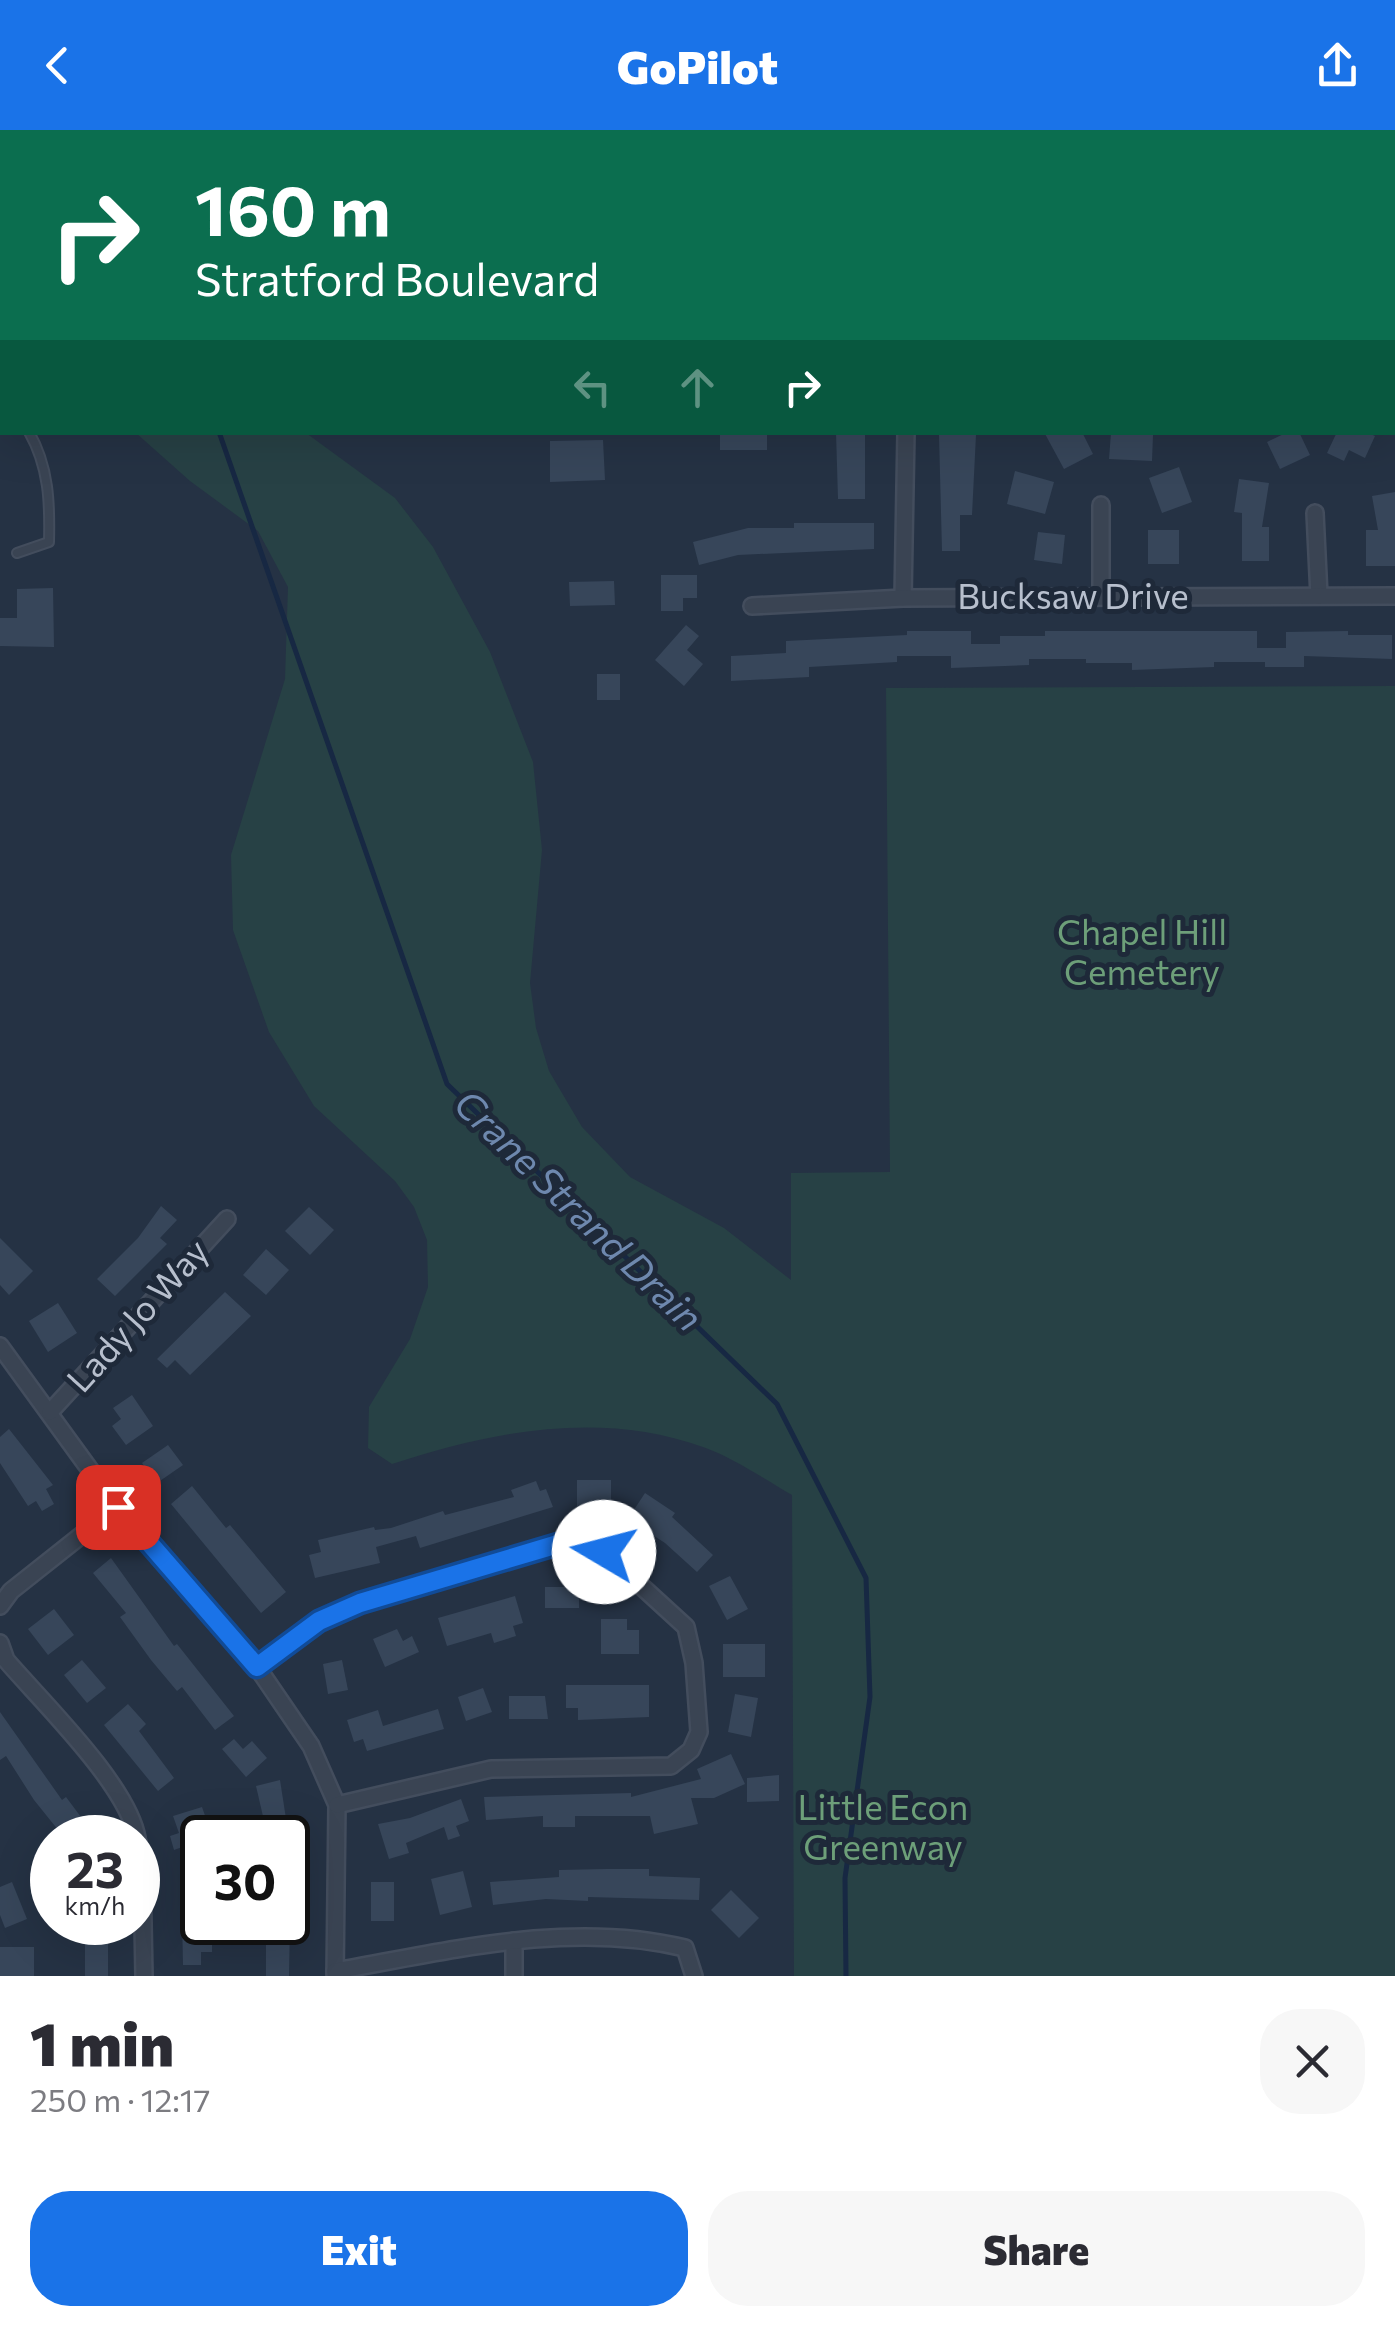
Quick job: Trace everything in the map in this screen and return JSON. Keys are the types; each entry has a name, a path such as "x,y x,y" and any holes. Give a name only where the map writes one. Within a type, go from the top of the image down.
{"street":[{"path":"903,598 906,435"},
{"path":"1101,505 1101,596"},
{"path":"1314,513 1318,596"},
{"name":"Bucksaw Drive","path":"752,606 903,598 1395,596"},
{"name":"Lady Jo Way","path":"50,1412 226,1219"},
{"path":"0,1346 118,1507 257,1667 311,1746 337,1805 335,1973 514,1940 647,1939 685,1948 694,1976"},
{"path":"0,1606 11,1591 118,1507"},
{"path":"257,1667 319,1621 360,1603 558,1544 580,1544 604,1552 686,1627 694,1663 698,1732 691,1750 671,1766 491,1770 337,1805"},
{"path":"0,1643 6,1660 110,1783 129,1815"},
{"path":"514,1940 514,1976"},
{"path":"143,1945 144,1976"}],"lane":[{"path":"17,553 49,542 51,496 38,447 31,435"}],"green space":[{"path":"138,435 309,435 395,498 433,547 490,652 533,762 542,850 530,983 536,1028 549,1071 582,1127 630,1177 724,1228 791,1280 791,1173 890,1172 886,688 1395,686 1395,1976 794,1976 792,1495 703,1447 625,1429 586,1427 507,1434 392,1464 368,1448 369,1407 410,1339 428,1287 427,1240 414,1207 395,1181 314,1106 269,1032 233,930 231,855 285,679 288,587 258,531 190,481"}],"building":[{"path":"720,435 767,435 767,450 720,450"},
{"path":"836,435 865,435 865,499 838,499"},
{"path":"939,435 976,435 972,515 960,515 960,551 942,551"},
{"path":"1046,435 1084,435 1093,454 1064,469"},
{"path":"1111,435 1153,435 1152,461 1109,459"},
{"path":"1282,435 1300,435 1310,455 1280,469 1267,442"},
{"path":"1336,435 1375,436 1365,458 1349,450 1344,461 1327,453"},
{"path":"603,440 605,480 550,482 550,441"},
{"path":"1179,467 1192,502 1162,513 1149,478"},
{"path":"1015,471 1054,482 1045,514 1007,504"},
{"path":"1239,479 1269,483 1262,527 1269,527 1269,561 1242,561 1242,513 1234,512"},
{"path":"1395,492 1395,566 1366,566 1366,530 1378,530 1372,496"},
{"path":"794,523 874,523 874,549 738,555 699,565 693,542 748,528 794,528"},
{"path":"1148,530 1179,530 1179,564 1148,564"},
{"path":"1038,532 1065,535 1062,564 1034,560"},
{"path":"661,575 697,575 697,598 683,598 683,611 661,611"},
{"path":"614,581 615,605 570,606 569,582"},
{"path":"53,588 54,647 0,646 0,618 17,618 17,589"},
{"path":"686,625 699,636 687,650 703,664 684,686 655,660"},
{"path":"907,631 971,631 971,644 1000,644 1000,636 1045,636 1045,631 1257,631 1257,648 1286,648 1286,632 1348,631 1348,635 1392,635 1392,659 1304,656 1304,667 1214,662 1214,667 1132,670 1132,663 1086,663 1086,659 1029,659 1029,665 951,668 951,656 897,656 897,662 809,667 809,677 731,681 731,656 786,653 786,641 907,635"},
{"path":"597,674 620,674 620,700 597,700"},
{"path":"161,1206 177,1220 160,1238 167,1244 115,1296 97,1279 138,1238"},
{"path":"309,1207 334,1230 310,1255 285,1231"},
{"path":"0,1238 33,1271 9,1295 0,1285"},
{"path":"266,1249 289,1270 266,1295 243,1275"},
{"path":"225,1292 251,1316 190,1375 175,1360 167,1368 157,1359"},
{"path":"58,1303 77,1333 48,1352 29,1321"},
{"path":"132,1395 153,1426 126,1445 112,1426 121,1419 113,1408"},
{"path":"9,1429 53,1485 46,1489 54,1504 42,1511 36,1501 28,1506 0,1463 0,1437"},
{"path":"168,1445 183,1465 157,1483 142,1463"},
{"path":"577,1480 611,1480 611,1507 577,1507"},
{"path":"536,1481 540,1491 546,1489 553,1507 420,1548 416,1536 376,1547 380,1563 315,1578 309,1555 321,1552 318,1540 374,1527 391,1528 443,1511 445,1515 514,1497 511,1490"},
{"path":"192,1486 286,1592 261,1613 171,1504"},
{"path":"645,1493 675,1513 672,1517 713,1555 697,1572 665,1543 628,1519"},
{"path":"111,1558 174,1646 177,1644 234,1716 215,1730 182,1687 177,1691 151,1660 120,1617 126,1613 93,1573"},
{"path":"730,1576 748,1609 727,1620 709,1586"},
{"path":"545,1587 579,1587 579,1608 545,1608"},
{"path":"515,1596 523,1623 513,1626 516,1636 494,1643 491,1633 447,1646 438,1618"},
{"path":"54,1609 74,1635 48,1655 28,1629"},
{"path":"601,1619 627,1619 627,1630 639,1630 639,1654 601,1654"},
{"path":"397,1629 403,1641 412,1636 419,1652 385,1667 373,1639"},
{"path":"723,1644 765,1644 765,1677 723,1677"},
{"path":"82,1660 106,1688 87,1703 64,1675"},
{"path":"342,1660 348,1690 328,1694 323,1664"},
{"path":"566,1685 649,1685 649,1717 578,1720 578,1708 566,1708"},
{"path":"483,1688 492,1712 466,1721 458,1697"},
{"path":"735,1694 758,1698 751,1737 728,1732"},
{"path":"509,1696 545,1696 548,1719 509,1719"},
{"path":"128,1704 146,1724 139,1731 174,1778 158,1791 104,1725"},
{"path":"438,1709 444,1729 367,1751 363,1739 354,1742 347,1720 378,1710 383,1726"},
{"path":"0,1712 62,1800 66,1797 80,1815 46,1815 6,1756 0,1760"},
{"path":"234,1739 243,1749 252,1741 267,1758 246,1777 222,1749"},
{"path":"731,1754 745,1784 714,1798 691,1798 698,1824 654,1834 650,1816 575,1816 575,1827 543,1827 543,1816 486,1820 484,1797 631,1793 631,1797 701,1779 697,1769"},
{"path":"779,1775 779,1801 747,1802 747,1778"},
{"path":"280,1780 285,1815 263,1815 256,1786"},
{"path":"461,1799 469,1821 456,1826 460,1836 448,1840 444,1827 406,1843 409,1853 389,1859 378,1824 410,1818"},
{"path":"202,1807 205,1815 180,1815 180,1848 174,1850 170,1836 179,1833 173,1816"},
{"path":"649,1869 649,1876 700,1878 699,1900 588,1897 588,1901 546,1899 493,1905 490,1882 559,1877 559,1870"},
{"path":"463,1871 472,1907 440,1915 431,1879"},
{"path":"12,1882 27,1919 5,1928 0,1915 0,1887"},
{"path":"371,1882 394,1882 394,1921 371,1921"},
{"path":"731,1890 759,1918 739,1938 711,1910"},
{"path":"85,1945 108,1945 108,1976 85,1976"},
{"path":"183,1945 212,1945 212,1952 201,1952 201,1965 183,1965"},
{"path":"266,1945 290,1945 289,1976 266,1976"},
{"path":"0,1947 34,1947 34,1976 0,1976"}],"waterway":[{"name":"Crane Strand Drain","path":"220,435 447,1084 777,1404 866,1578 870,1697 845,1878 846,1976"}],"route":[{"path":"118,1507 257,1667 319,1621 360,1603 558,1544 580,1544 604,1552"}],"park label":[{"name":"Chapel Hill Cemetery","path":"1142,953"},
{"name":"Little Econ Greenway","path":"883,1828"}]}
